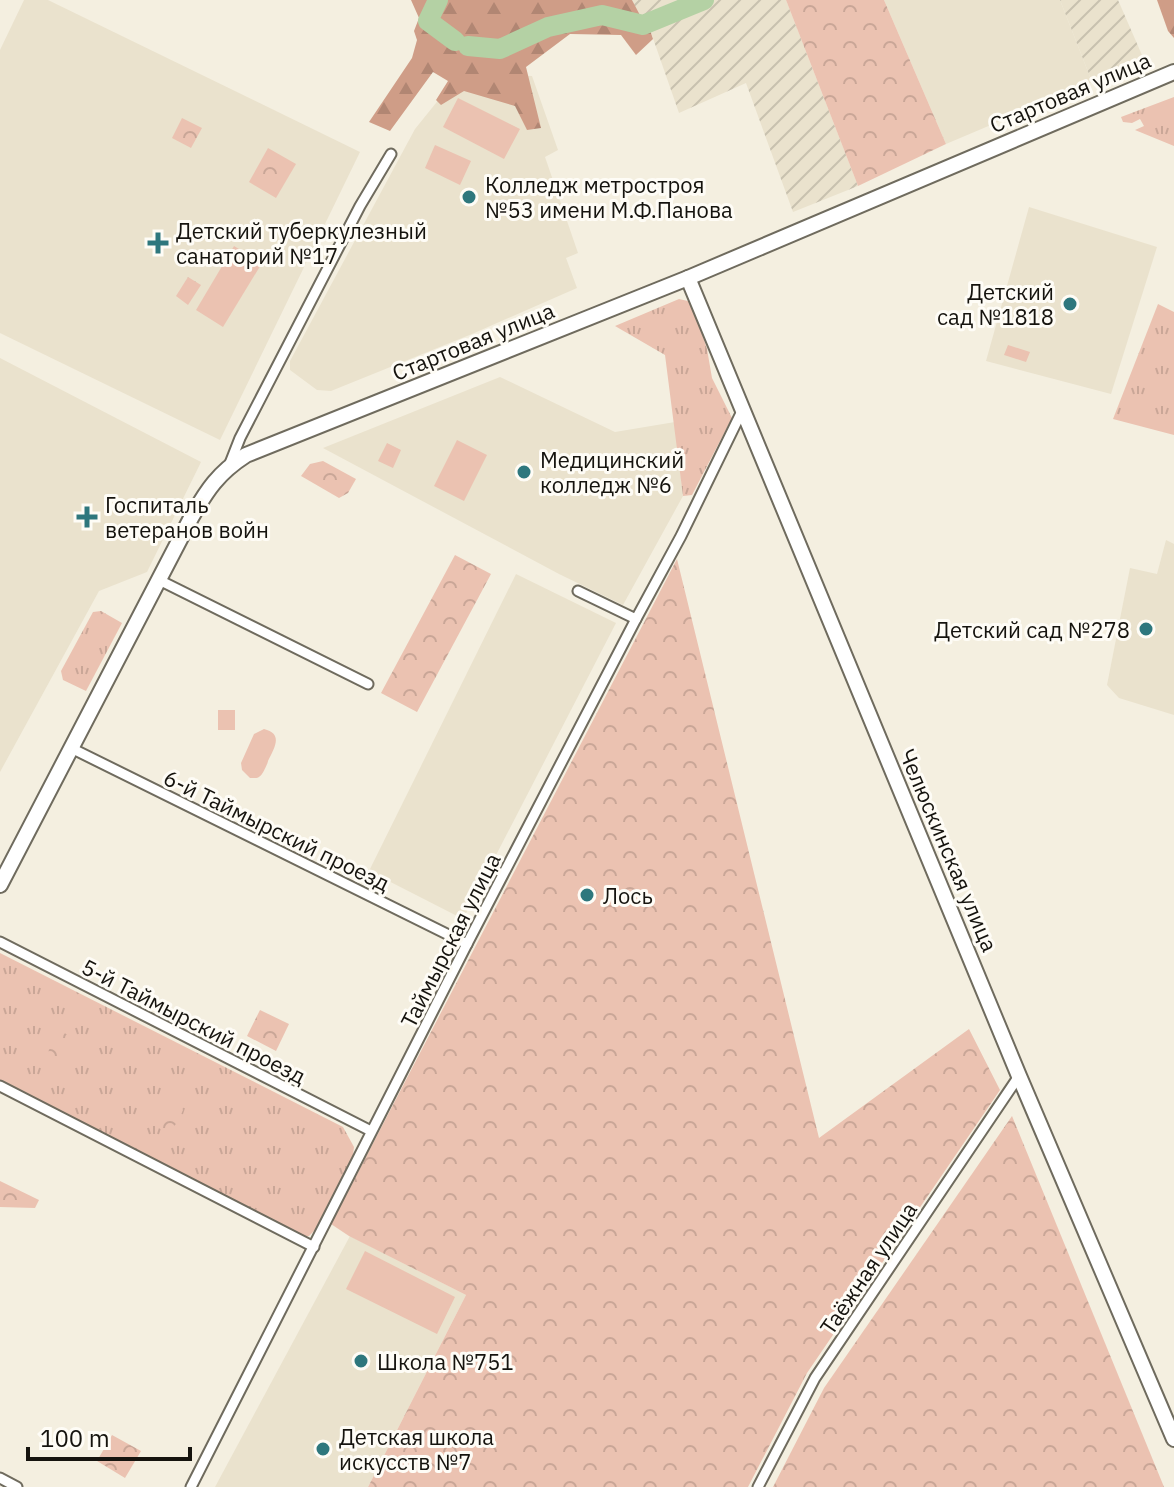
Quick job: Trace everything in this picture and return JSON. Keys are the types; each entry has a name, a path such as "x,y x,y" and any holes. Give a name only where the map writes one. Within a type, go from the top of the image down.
{"street":[{"name":"Стартовая улица","path":"0,885 207,491 229,466 246,455 688,278 1174,72"},
{"path":"229,466 254,410 360,206 391,154"},
{"name":"Челюскинская улица","path":"688,278 1019,1076 1174,1439"},
{"name":"Таймырская улица","path":"191,1487 467,944 681,536 743,409"},
{"path":"159,580 368,684"},
{"path":"578,591 636,619"},
{"name":"6-й Таймырский проезд","path":"71,748 467,944"},
{"name":"5-й Таймырский проезд","path":"0,942 371,1131"},
{"name":"Таёжная улица","path":"758,1487 815,1378 1019,1076"},
{"path":"0,1086 314,1247"},
{"path":"0,1478 17,1487"}],"shaded area":[{"name":"Детский туберкулезный санаторий №17","path":"24,0 48,0 360,152 220,440 0,333 0,50"},
{"path":"632,0 690,0 641,19"},
{"path":"710,0 786,0 858,186 793,212 746,83 679,113 648,24"},
{"path":"884,0 1060,0 1092,82 946,144"},
{"path":"1060,0 1118,0 1145,62 1092,82"},
{"name":"Колледж метростроя №53 имени М.Ф.Панова","path":"461,72 532,76 558,150 545,157 578,253 566,258 577,288 331,391 317,390 290,370 290,361 415,129"},
{"name":"Детский сад №1818","path":"1029,207 1157,247 1111,394 986,361"},
{"name":"Госпиталь ветеранов войн","path":"0,358 201,462 147,572 99,591 0,772"},
{"name":"Медицинский колледж №6","path":"500,377 615,432 675,422 683,496 623,605 323,448"},
{"name":"Детский сад №278","path":"1166,540 1174,544 1174,715 1119,698 1107,685 1130,568 1157,574"},
{"path":"516,574 616,623 463,919 369,871"},
{"path":"350,1236 466,1295 368,1487 215,1487"}],"green space":[{"path":"411,0 632,0 642,19 690,0 710,0 648,24 653,39 636,55 621,35 570,34 526,67 541,128 527,130 515,106 464,91 441,105 436,100 448,81 433,72 390,131 369,122 412,58 417,40 414,31 419,18"},
{"path":"786,0 884,0 946,144 858,186"},
{"path":"1157,0 1174,0 1174,38 1168,31"},
{"path":"1174,97 1174,146 1135,130 1144,126 1140,119 1132,123 1123,122 1121,117"},
{"path":"458,98 520,129 504,159 443,127"},
{"path":"182,118 202,128 191,148 172,138"},
{"path":"435,145 471,161 460,185 425,168"},
{"path":"268,148 296,164 276,198 249,182"},
{"path":"234,246 262,263 223,327 196,310"},
{"path":"188,277 201,285 188,305 176,296"},
{"path":"679,299 692,302 707,349 712,378 732,418 692,495 683,496 665,355 615,326"},
{"path":"1158,304 1174,312 1174,435 1113,419"},
{"path":"1008,345 1030,352 1026,362 1004,355"},
{"path":"457,440 487,455 464,501 434,486"},
{"path":"387,443 401,450 393,468 378,461"},
{"path":"323,461 356,479 348,493 339,498 301,476 310,464"},
{"path":"455,555 491,574 417,712 381,693"},
{"path":"677,559 819,1138 969,1029 1000,1090 807,1373 748,1487 368,1487 466,1295 331,1224"},
{"path":"101,611 122,623 86,691 63,680 61,671 93,612"},
{"path":"218,710 235,710 235,730 218,730"},
{"path":"264,729 274,734 275,746 262,774 250,778 242,770 241,763 254,734"},
{"path":"0,953 343,1127 354,1147 353,1155 315,1230 303,1237 0,1083"},
{"path":"260,1010 289,1024 276,1051 247,1036"},
{"path":"59,1030 77,1040 66,1064 46,1056"},
{"path":"172,1101 183,1110 174,1126 163,1131 156,1126 155,1117 163,1102"},
{"path":"1012,1116 1164,1487 773,1487 824,1388"},
{"path":"0,1181 39,1200 35,1208 0,1207"},
{"path":"365,1251 455,1297 437,1334 346,1289"},
{"path":"112,1435 141,1451 125,1478 97,1461"}],"waterway":[{"path":"438,0 428,21 455,41"},
{"path":"468,46 500,49 548,27 602,15 643,25 704,0"}],"place":[{"name":"Колледж метростроя №53 имени М.Ф.Панова","path":"469,197"},
{"name":"Детский туберкулезный санаторий №17","path":"158,243"},
{"name":"Детский сад №1818","path":"1070,304"},
{"name":"Медицинский колледж №6","path":"524,472"},
{"name":"Госпиталь ветеранов войн","path":"87,517"},
{"name":"Детский сад №278","path":"1146,629"},
{"name":"Лось","path":"587,895"},
{"name":"Школа №751","path":"361,1361"},
{"name":"Детская школа искусств №7","path":"323,1449"}]}
